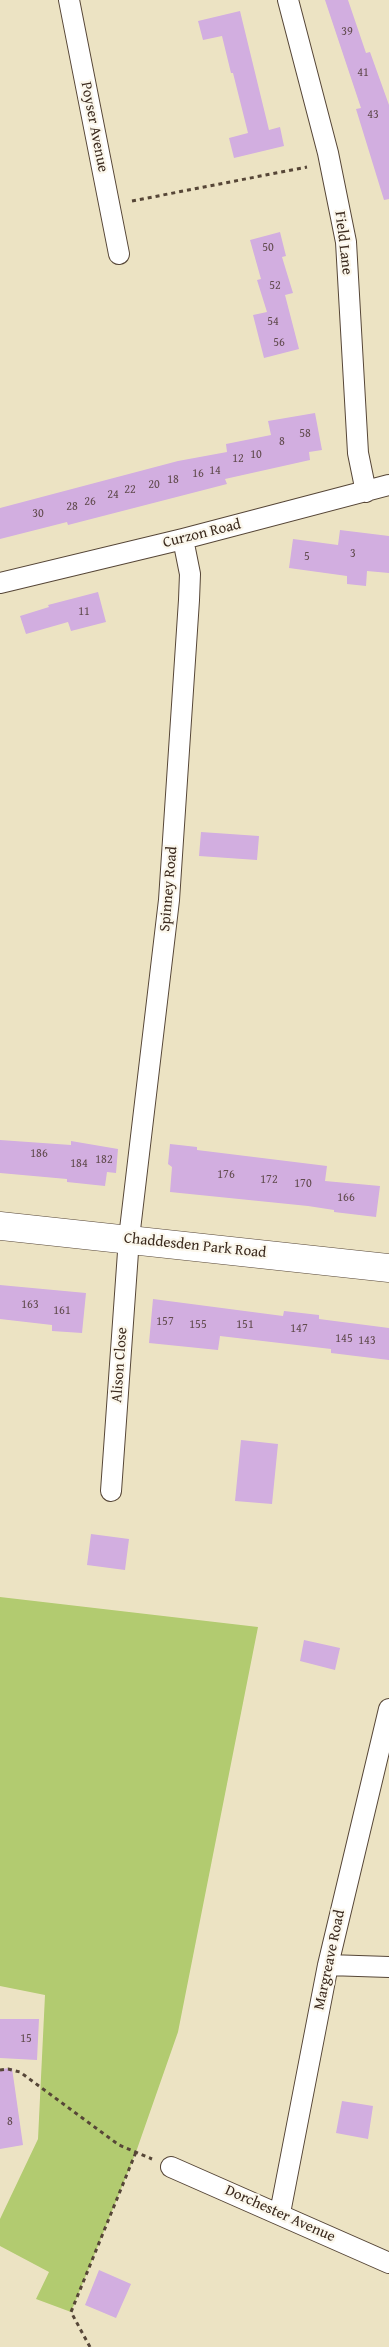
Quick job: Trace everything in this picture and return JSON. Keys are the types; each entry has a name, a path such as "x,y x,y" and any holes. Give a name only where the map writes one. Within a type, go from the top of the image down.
{"street":[{"name":"Poyser Avenue","path":"69,0 119,254"},
{"name":"Field Lane","path":"288,0 330,163 346,242 358,453 366,492"},
{"name":"Curzon Road","path":"7,581 183,539 389,485"},
{"name":"Spinney Road","path":"129,1238 170,890 190,574 183,539"},
{"name":"Chaddesden Park Road","path":"0,1226 129,1238 389,1268"},
{"name":"Alison Close","path":"111,1491 129,1238"},
{"name":"Margreave Road","path":"280,2213 328,1965 389,1709"},
{"path":"328,1965 389,1967"},
{"name":"Dorchester Avenue","path":"171,2167 280,2213 389,2263"}],"path":[{"path":"110,206 330,163"},
{"path":"0,2070 8,2069 20,2072 120,2145 171,2167"},
{"path":"90,2347 70,2312 136,2152"}],"green space":[{"path":"0,1597 258,1627 178,2032 136,2152 71,2312 36,2299 49,2272 0,2246 0,2219 38,2139 45,1995 0,1986"}],"building":[{"path":"325,0 348,0 366,53 370,52 389,105 389,199 384,200 356,109 361,108"},
{"path":"240,11 269,130 280,127 284,146 234,158 229,138 248,133 233,73 231,73 222,36 203,40 198,21"},
{"path":"280,232 286,256 282,257 293,293 285,295 299,349 264,358 253,315 267,312 257,280 261,279 250,240"},
{"path":"315,413 322,450 309,452 310,460 225,479 227,484 68,525 67,522 0,539 0,508 178,461 227,452 226,444 271,435 268,421"},
{"path":"340,530 389,536 389,573 367,571 366,586 347,584 347,576 289,568 293,539 338,545"},
{"path":"98,592 106,622 71,631 68,622 26,634 20,616 49,607 48,605"},
{"path":"201,832 259,836 257,860 199,856"},
{"path":"0,1140 71,1145 71,1141 118,1149 116,1173 107,1172 105,1186 67,1182 67,1179 0,1173"},
{"path":"170,1144 197,1147 197,1150 327,1166 325,1181 380,1186 376,1217 334,1212 334,1210 308,1206 170,1192 172,1167 168,1164"},
{"path":"0,1285 86,1293 82,1333 52,1331 52,1325 0,1319"},
{"path":"153,1299 283,1316 284,1311 319,1315 319,1319 389,1328 389,1360 331,1353 331,1349 220,1336 218,1350 149,1343"},
{"path":"241,1440 278,1444 272,1504 235,1501"},
{"path":"91,1534 129,1539 125,1570 87,1565"},
{"path":"304,1640 340,1648 335,1670 300,1661"},
{"path":"0,2019 39,2019 37,2060 0,2058"},
{"path":"12,2068 23,2145 0,2149 0,2069"},
{"path":"342,2101 373,2106 368,2139 336,2133"},
{"path":"99,2270 131,2284 116,2318 85,2305"}]}
